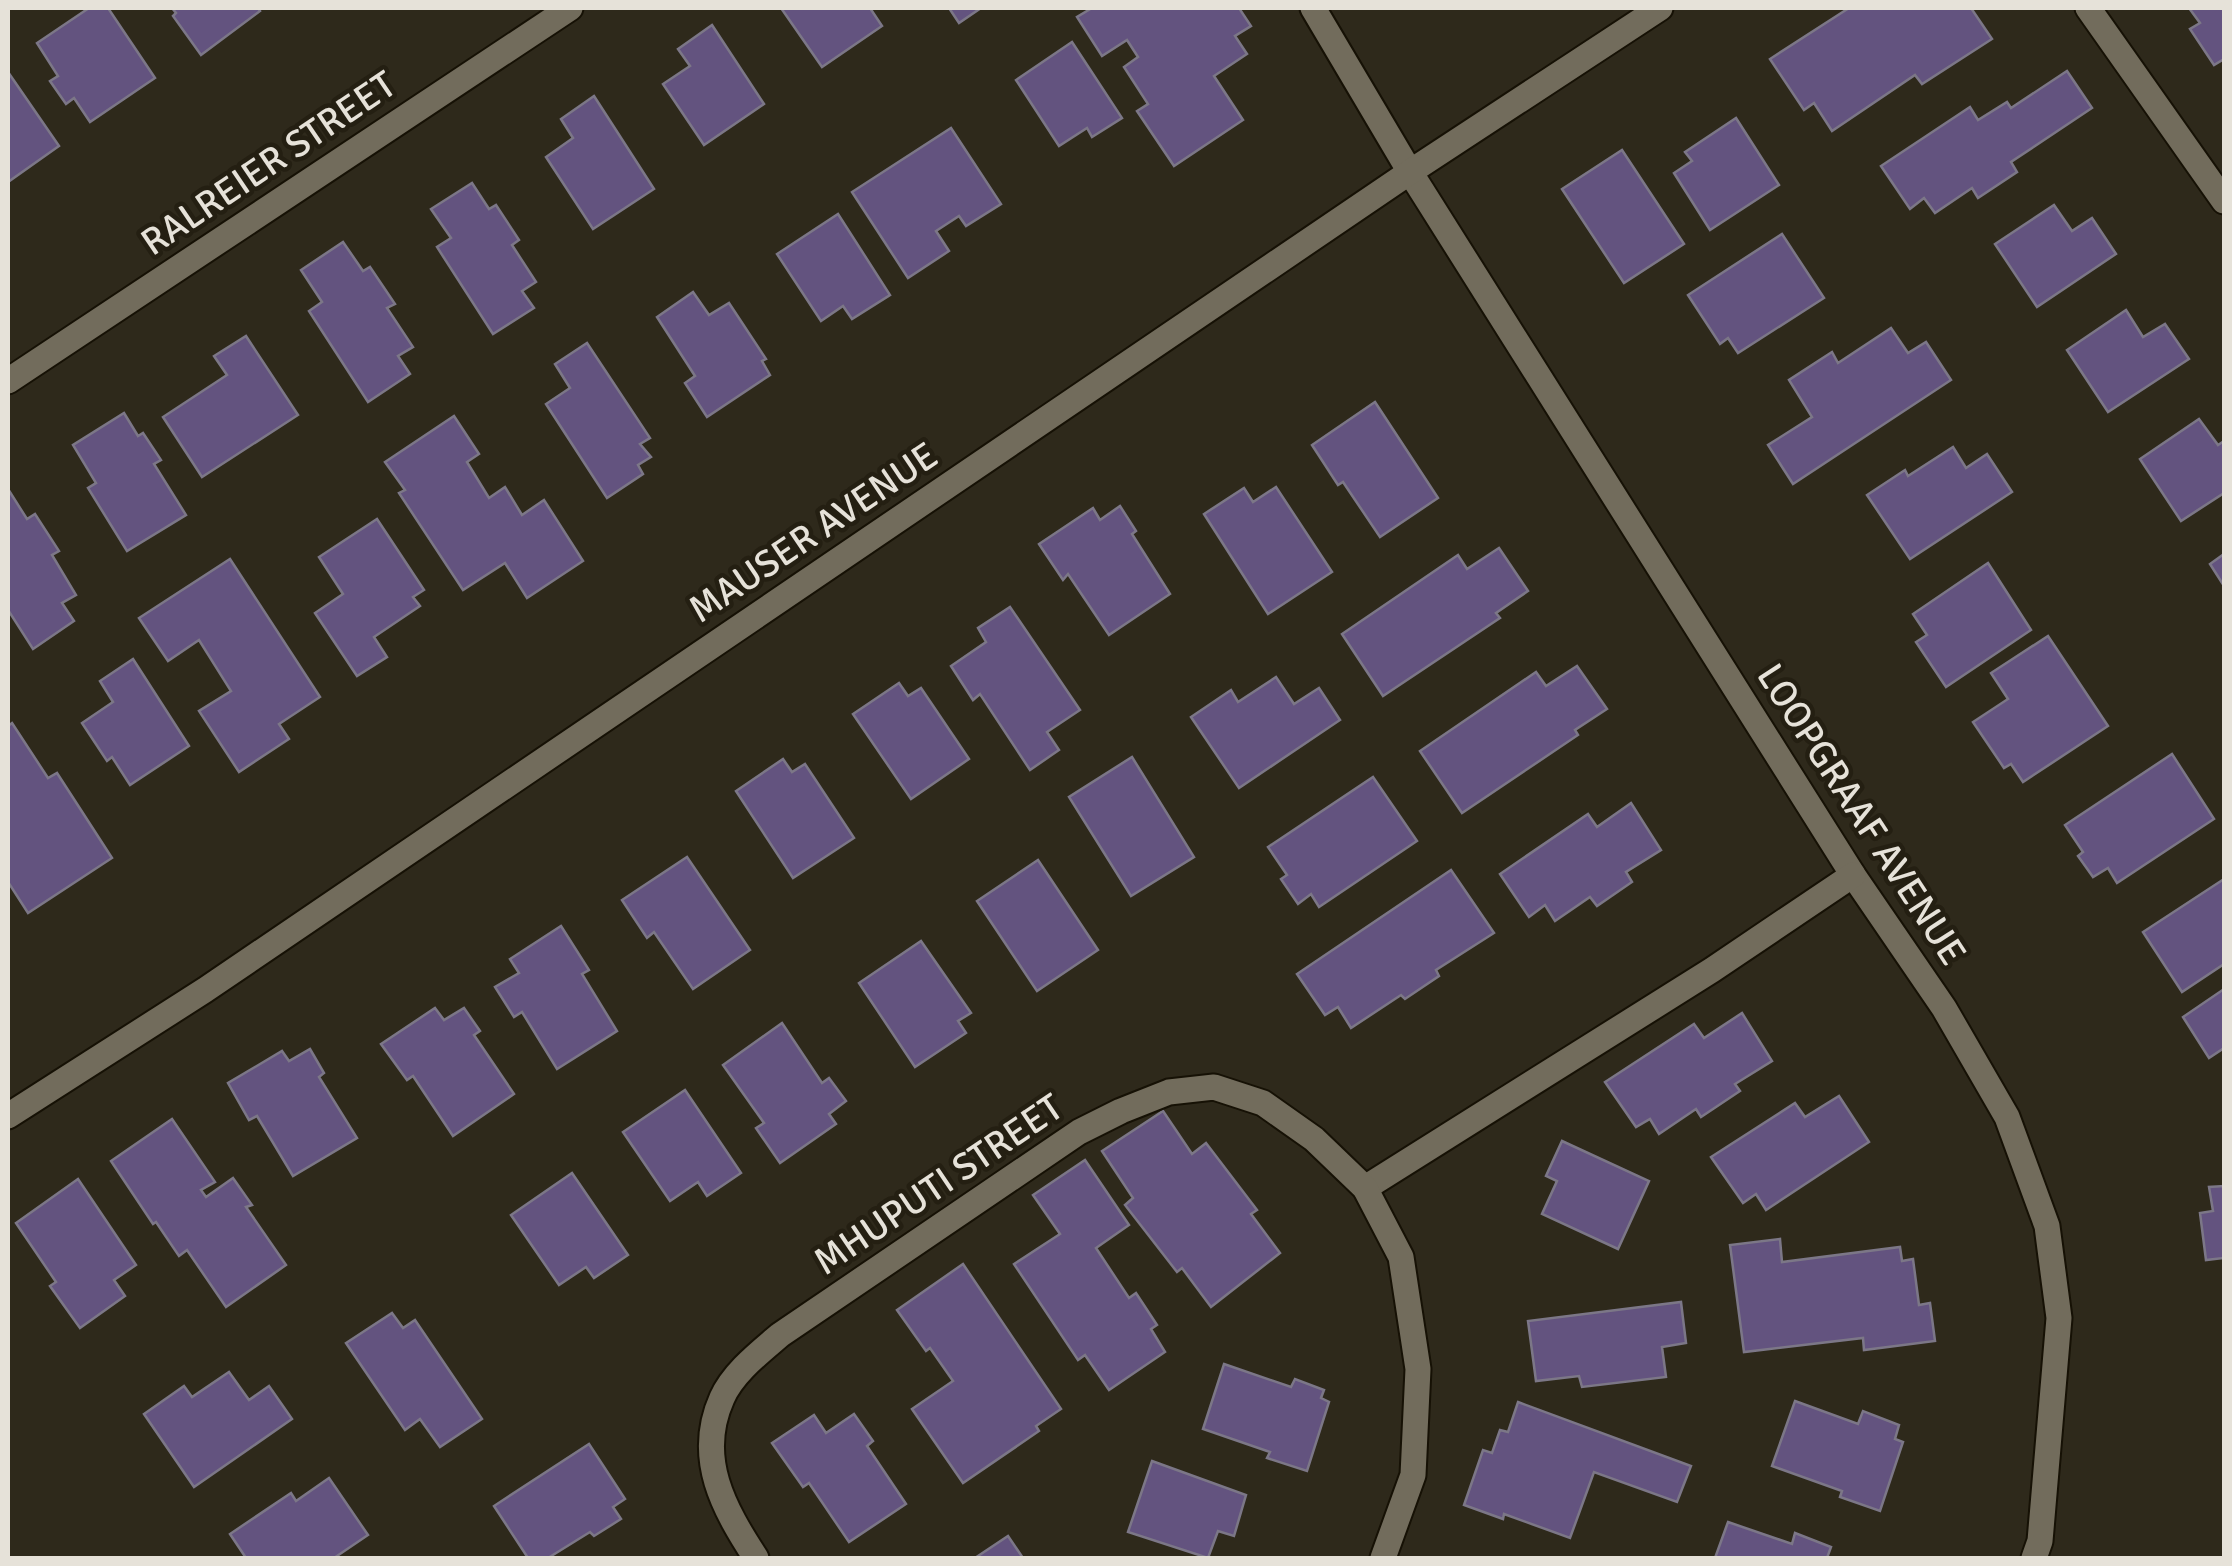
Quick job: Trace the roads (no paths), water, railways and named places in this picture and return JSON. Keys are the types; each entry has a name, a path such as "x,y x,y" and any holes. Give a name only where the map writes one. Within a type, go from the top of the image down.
{"street":[{"name":"RALREIER STREET","path":"8,381 570,8"},
{"path":"1312,8 1410,172"},
{"name":"MAUSER AVENUE","path":"8,1116 221,978 1410,172 1660,8"},
{"path":"2088,8 2224,201"},
{"name":"LOOPGRAAF AVENUE","path":"1410,172 1853,876 1944,1008 2007,1118 2047,1226 2059,1318 2040,1541 2034,1558"},
{"path":"1365,1188 1712,970 1853,876"},
{"name":"MHUPUTI STREET","path":"756,1558 730,1518 712,1469 712,1435 722,1397 745,1366 780,1335 1079,1132 1169,1092 1214,1086 1263,1102 1314,1138 1365,1188 1400,1256 1418,1368 1413,1475 1382,1558"}]}
